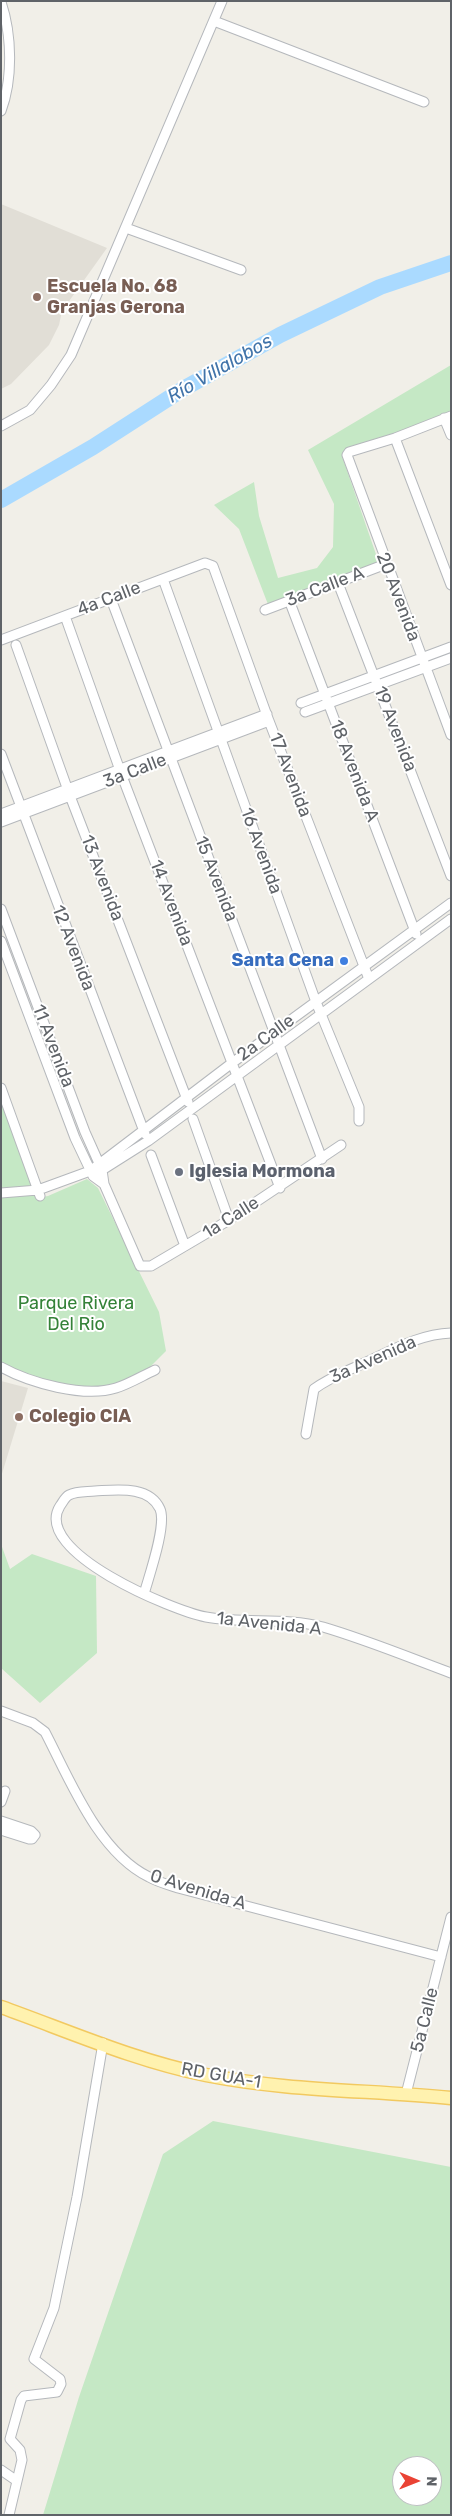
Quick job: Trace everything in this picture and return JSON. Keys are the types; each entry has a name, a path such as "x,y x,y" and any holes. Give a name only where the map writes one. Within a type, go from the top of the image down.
{"main road":[{"name":"RD GUA-1","path":"1,2007 163,2064 206,2075 260,2084 451,2098"}],"street":[{"path":"1,426 30,410 51,385 71,355 222,1"},
{"path":"1,112 9,74 2,7"},
{"path":"214,21 424,102"},
{"path":"126,228 241,270"},
{"path":"451,435 448,417 395,438 451,585"},
{"name":"20 Avenida","path":"395,438 349,452 347,459 451,735"},
{"name":"4a Calle","path":"1,640 205,563 210,564 215,569"},
{"name":"3a Calle A","path":"265,610 386,564"},
{"name":"17 Avenida","path":"215,569 268,717 369,979"},
{"name":"16 Avenida","path":"163,579 316,1002 359,1107 359,1121"},
{"name":"19 Avenida","path":"338,583 451,876"},
{"name":"15 Avenida","path":"111,599 322,1159"},
{"name":"18 Avenida A","path":"289,600 419,942"},
{"name":"14 Avenida","path":"65,616 121,773 280,1188"},
{"name":"13 Avenida","path":"16,645 69,792 191,1109"},
{"path":"300,702 451,647"},
{"path":"305,712 451,658"},
{"name":"3a Calle","path":"1,814 21,810 268,717"},
{"name":"12 Avenida","path":"1,754 148,1141"},
{"name":"3a Calle","path":"1,822 21,810"},
{"name":"2a Calle","path":"101,1167 143,1131 232,1063 451,903"},
{"name":"11 Avenida","path":"1,909 101,1167 104,1184 138,1263 143,1267"},
{"name":"2a Calle","path":"88,1175 148,1141 451,919"},
{"name":"11 Avenida","path":"1,941 88,1175 104,1184"},
{"path":"1,1088 39,1193"},
{"path":"193,1119 230,1220"},
{"name":"1a Calle","path":"143,1267 151,1266 230,1220 341,1145"},
{"path":"151,1155 186,1246"},
{"path":"1,1198 39,1193 88,1175"},
{"path":"1,1193 39,1193"},
{"name":"3a Avenida","path":"306,1434 314,1389 326,1380 408,1342 439,1334 451,1334"},
{"path":"1,1367 61,1388 87,1392 116,1388 155,1370"},
{"name":"1a Avenida A","path":"144,1594 162,1526 161,1510 154,1501 142,1493 128,1490 76,1492 67,1496 58,1510 56,1522 58,1531 70,1549 111,1577 144,1594 160,1602 205,1617 244,1622 279,1621 321,1627 377,1645 451,1674"},
{"name":"0 Avenida A","path":"1,1710 33,1723 45,1732 92,1823 114,1849 149,1877 178,1888 440,1957"},
{"path":"1,1802 5,1791"},
{"path":"1,1821 31,1831 35,1836 32,1840 1,1830"},
{"name":"5a Calle","path":"406,2094 451,1917"},
{"path":"10,2439 24,2396 56,2392 60,2389 60,2379 34,2359 54,2308 77,2197 103,2044"},
{"path":"1,2434 10,2439 20,2450 22,2460 9,2515"},
{"path":"1,2470 17,2481"}],"shaded area":[{"name":"Escuela No. 68 Granjas Gerona","path":"1,204 107,248 62,311 59,325 49,345 11,384 1,389"},
{"path":"1,1381 28,1388 1,1477"}],"green space":[{"path":"451,365 451,418 342,456 379,563 269,607 239,529 214,505 254,482 259,516 278,578 317,568 333,547 334,504 308,450"},
{"name":"Parque Rivera Del Rio","path":"1,1088 37,1198 48,1196 87,1179 98,1188 159,1312 166,1351 149,1368 143,1379 124,1380 101,1391 61,1388 1,1363"},
{"path":"1,1544 10,1569 32,1554 96,1576 97,1653 40,1703 1,1668"},
{"path":"213,2121 451,2167 451,2515 43,2515 79,2397 163,2154"}],"waterway":[{"name":"Río Villalobos","path":"1,500 93,447 183,389 280,335 380,287 451,263"}],"place":[{"name":"Escuela No. 68 Granjas Gerona","path":"37,297"},
{"name":"Santa Cena","path":"344,961"},
{"name":"Iglesia Mormona","path":"179,1172"},
{"name":"Colegio CIA","path":"19,1417"}]}
